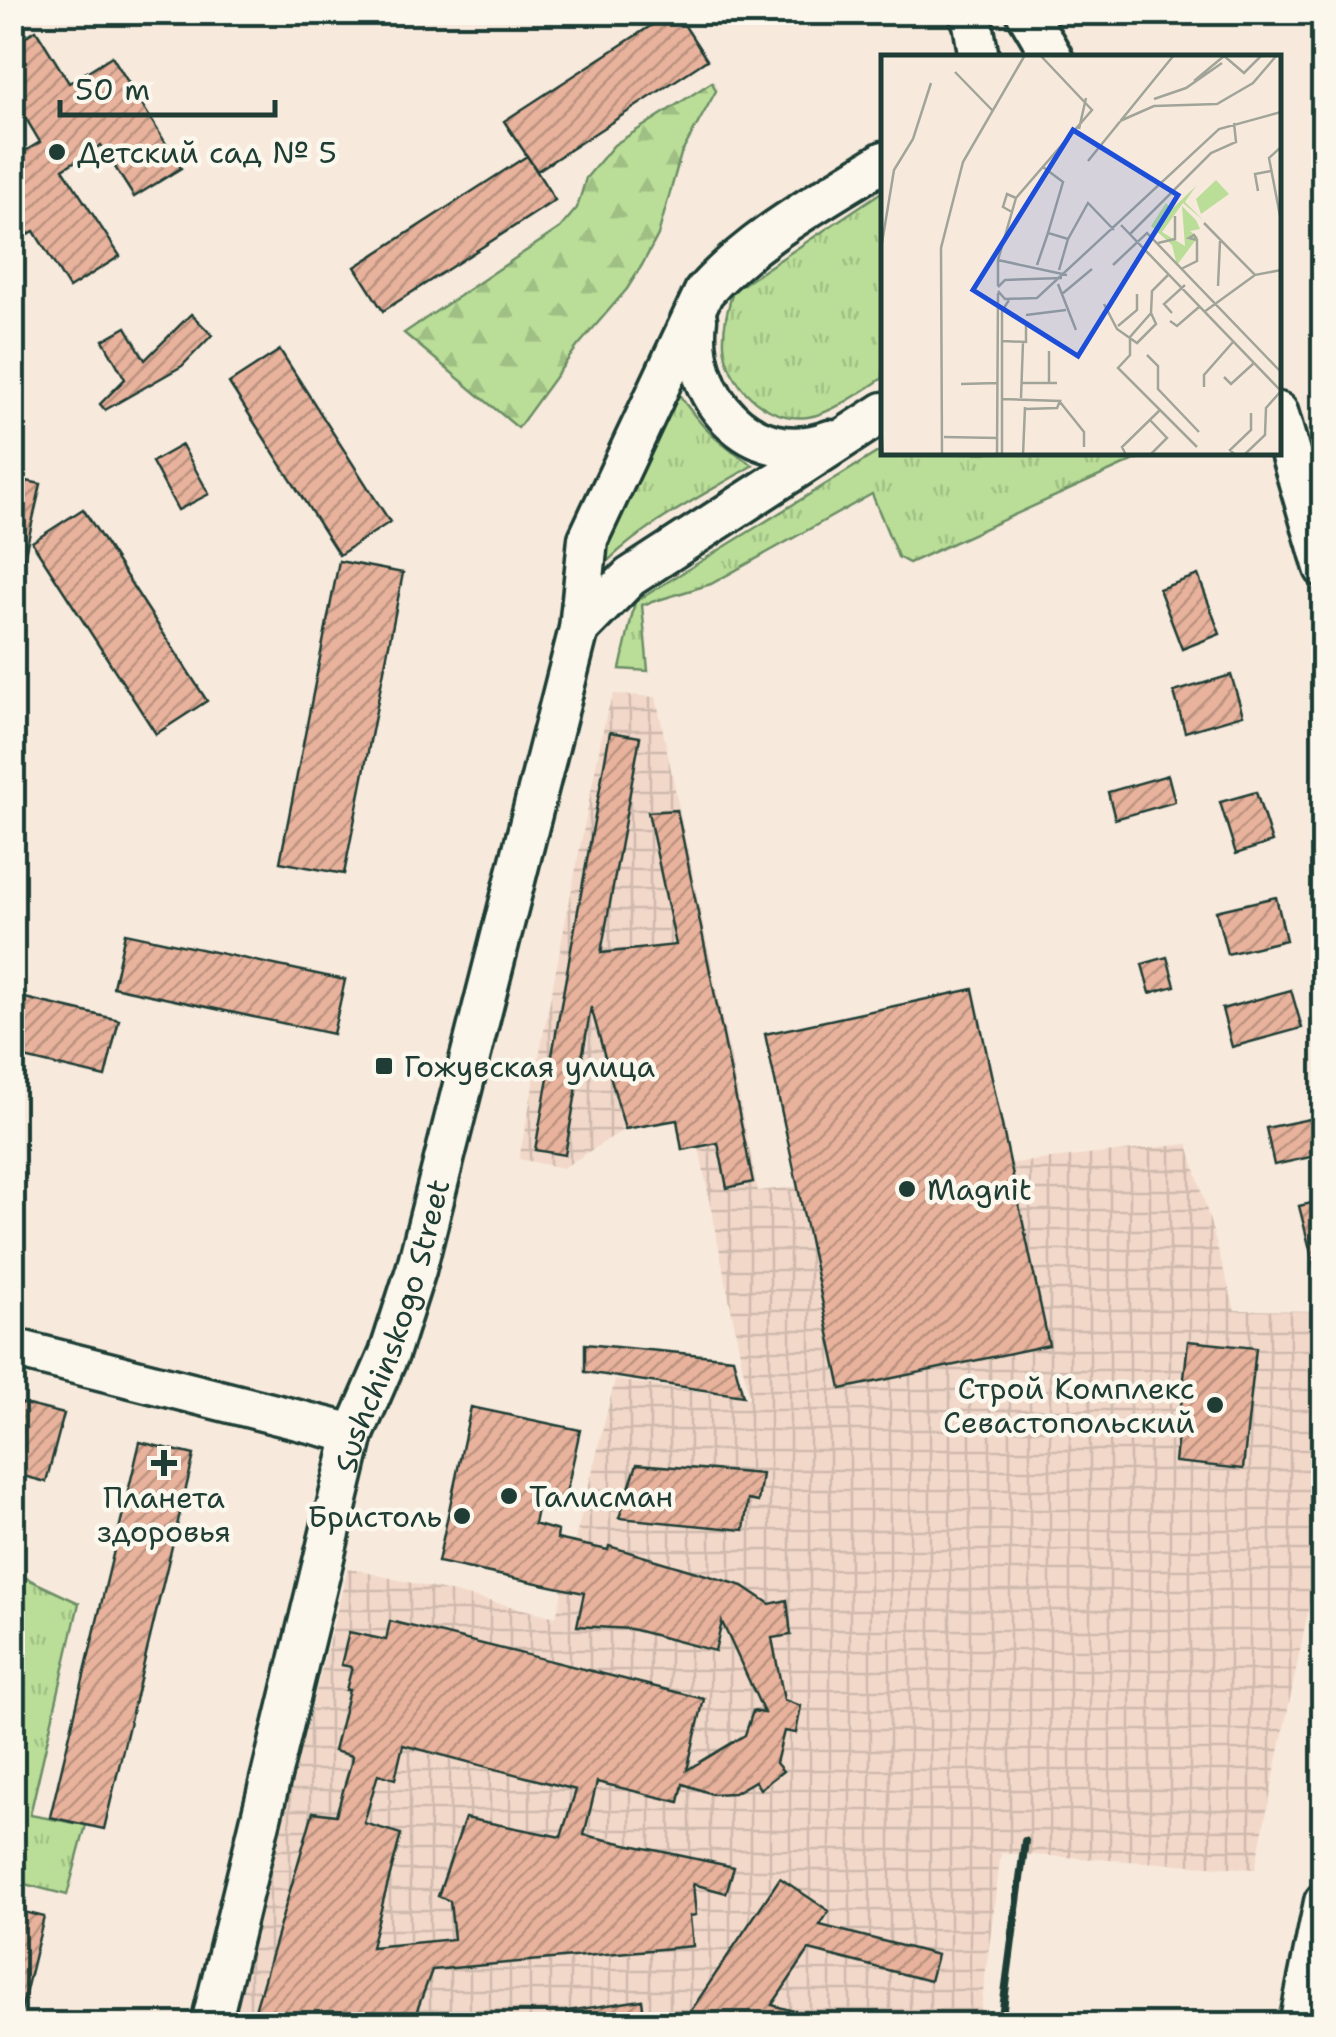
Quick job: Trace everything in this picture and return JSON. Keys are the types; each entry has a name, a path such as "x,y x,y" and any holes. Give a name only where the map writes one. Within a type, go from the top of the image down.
{"street":[{"path":"968,12 978,55"},
{"path":"1026,12 1052,55"},
{"name":"Sushchinskogo Street","path":"211,2024 354,1434 389,1354 416,1270 578,629 588,539 704,292 727,266 758,241 881,163"},
{"path":"704,292 696,322 696,358 707,390 726,416 751,436 781,448 812,447 849,433"},
{"path":"578,629 630,577 881,414"},
{"path":"1281,422 1324,568"},
{"path":"12,1348 354,1434"},
{"path":"1298,2024 1324,1902"}],"shaded area":[{"path":"614,694 656,697 758,1191 1188,1144 1235,1310 1323,1311 1323,1538 1255,1869 1001,1853 979,2024 229,2024 348,1568 556,1617 615,1380 749,1398 693,1117 625,1129 563,1168 519,1159 606,715"}],"green space":[{"path":"712,82 716,91 681,154 658,235 642,265 518,428 404,333 560,228 577,208 586,178 614,145"},
{"path":"881,192 881,379 817,415 792,417 763,407 740,386 726,359 724,330 733,291"},
{"path":"678,393 711,434 753,465 649,528 595,574"},
{"path":"881,450 881,455 1146,455 909,563 898,557 872,494 711,584 642,605 648,671 620,669 635,602"},
{"path":"13,1572 79,1603 30,1815 86,1825 67,1895 13,1881"}],"building":[{"path":"676,12 707,60 537,171 504,121"},
{"name":"Детский сад № 5","path":"36,30 69,83 112,56 181,168 134,197 101,145 63,169 120,256 69,288 34,231 12,244 12,159 40,142 12,95 12,45"},
{"path":"527,156 555,200 383,311 355,267"},
{"path":"191,314 212,335 182,366 105,410 100,404 125,379 103,340 126,327 145,360"},
{"path":"280,350 390,522 339,555 229,383"},
{"path":"182,445 209,494 178,510 152,462"},
{"path":"12,478 41,484 22,567 12,566"},
{"path":"83,509 207,701 156,734 32,542"},
{"path":"339,561 403,573 344,874 280,862"},
{"path":"1198,575 1220,634 1182,649 1159,589"},
{"path":"1231,675 1243,715 1185,732 1174,692"},
{"path":"610,732 640,737 601,953 676,945 648,812 677,810 753,1182 727,1188 718,1143 682,1150 677,1120 625,1129 591,1007 565,1155 535,1150"},
{"path":"1168,775 1175,802 1115,819 1108,792"},
{"path":"1256,792 1272,842 1236,854 1220,802"},
{"path":"1276,897 1286,940 1227,954 1216,911"},
{"path":"125,933 345,980 333,1034 113,987"},
{"path":"1167,957 1175,986 1150,993 1142,964"},
{"path":"973,989 1049,1345 841,1389 765,1034"},
{"path":"1291,990 1302,1028 1232,1047 1222,1009"},
{"path":"12,995 119,1020 105,1077 12,1055"},
{"path":"1324,1116 1324,1154 1274,1165 1266,1128"},
{"path":"1324,1200 1324,1268 1315,1269 1299,1206"},
{"name":"Строй Комплекс Севастопольский","path":"1188,1341 1256,1348 1243,1469 1175,1462"},
{"path":"585,1344 733,1358 743,1396 585,1372"},
{"path":"12,1401 64,1414 46,1482 12,1473"},
{"path":"471,1407 580,1430 562,1512 537,1509 534,1524 558,1531 557,1539 608,1550 609,1546 743,1586 770,1604 787,1600 791,1635 772,1638 784,1700 801,1706 796,1733 784,1731 776,1763 783,1771 760,1789 755,1781 734,1793 712,1794 683,1784 679,1802 597,1782 584,1835 734,1867 726,1893 693,1884 693,1946 432,1970 412,2024 251,2024 313,1812 336,1815 351,1763 352,1756 334,1751 352,1667 341,1665 349,1632 386,1640 390,1621 704,1699 687,1770 745,1735 753,1711 764,1713 722,1622 715,1651 631,1629 577,1626 584,1593 438,1562","holes":["403,1745 576,1790 561,1837 465,1818 438,1896 450,1901 454,1939 371,1947 401,1834 364,1823 378,1774 395,1779"]},
{"path":"140,1442 194,1455 104,1829 50,1817"},
{"path":"637,1464 762,1474 758,1502 748,1500 744,1530 619,1518"},
{"path":"780,1878 829,1911 820,1925 937,1955 930,1981 809,1950 772,2005 818,2018 817,2024 682,2024"},
{"path":"12,1909 44,1917 21,2011 12,2010"},
{"path":"642,2000 645,2024 568,2024 567,2011"}],"railway":[{"path":"1001,2024 1025,1841"}],"place":[{"name":"Детский сад № 5","path":"57,152"},
{"name":"Гожувская улица","path":"384,1066"},
{"name":"Magnit","path":"907,1189"},
{"name":"Строй Комплекс Севастопольский","path":"1215,1405"},
{"name":"Планета здоровья","path":"164,1463"},
{"name":"Талисман","path":"509,1496"},
{"name":"Бристоль","path":"462,1516"}]}
